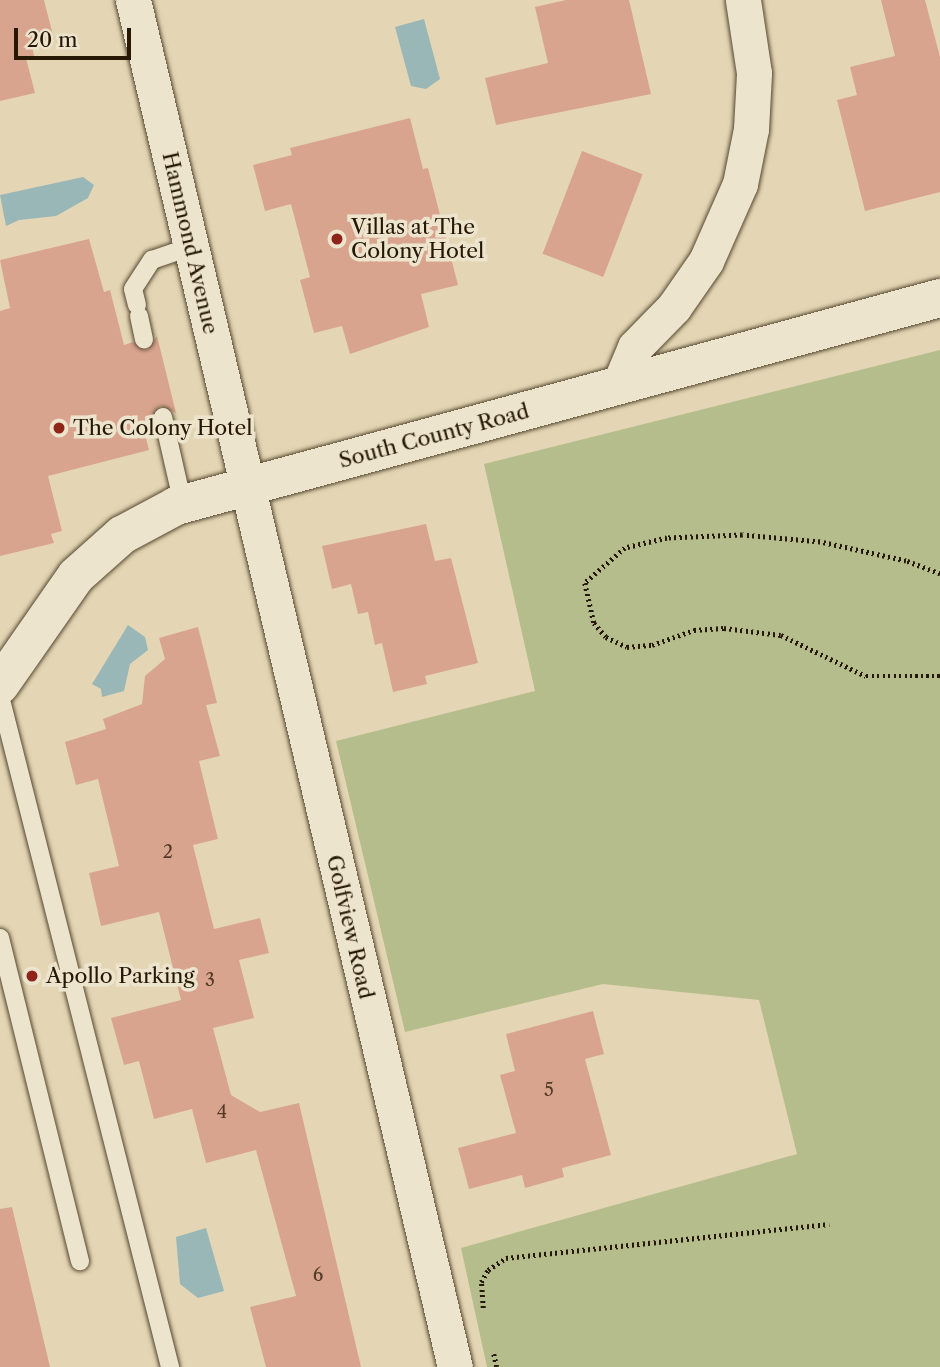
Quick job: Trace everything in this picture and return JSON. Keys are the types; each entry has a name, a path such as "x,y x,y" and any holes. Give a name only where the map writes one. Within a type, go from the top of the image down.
{"main road":[{"name":"South County Road","path":"0,685 76,576 122,535 183,504 940,298"}],"street":[{"name":"Hammond Avenue","path":"133,0 247,487"},
{"path":"619,385 635,347 674,307 706,261 734,202 751,129 754,73 743,0"},
{"name":"Golfview Road","path":"247,487 454,1367"}],"lane":[{"path":"144,339 133,289 152,260 190,247"},
{"path":"163,417 183,504"},
{"path":"0,696 170,1367"},
{"path":"0,938 80,1261"}],"path":[{"path":"940,574 906,561 820,542 742,535 667,538 625,548 585,583 594,623 606,637 627,647 652,645 694,630 724,628 781,635 866,676 940,676"},
{"path":"485,1317 481,1282 488,1270 506,1258 829,1224"},
{"path":"491,1342 497,1367"}],"green space":[{"path":"940,350 940,1367 487,1367 461,1248 797,1154 759,1000 603,984 405,1032 336,741 535,691 484,464"}],"water":[{"path":"424,19 440,79 426,89 411,86 395,27"},
{"path":"83,177 94,185 88,198 56,216 19,220 6,226 0,195"},
{"path":"128,625 145,637 148,650 130,664 124,691 102,697 101,689 92,684"},
{"path":"206,1228 224,1291 198,1298 180,1284 176,1237"}],"building":[{"path":"0,0 44,0 54,39 32,45 34,56 26,58 35,93 0,101"},
{"path":"566,0 629,0 651,94 496,125 485,78 548,63 535,7"},
{"path":"881,0 925,0 940,57 940,192 865,211 837,100 857,95 850,67 895,56"},
{"name":"Villas at The Colony Hotel","path":"410,118 423,169 428,168 458,285 421,294 429,327 350,354 342,326 314,333 300,280 310,277 291,204 265,211 253,165 292,155 290,148"},
{"path":"582,151 643,174 603,277 543,254"},
{"path":"89,239 104,292 110,290 124,345 133,342 147,350 157,336 176,413 160,406 152,420 142,422 149,450 48,476 62,531 51,534 54,543 0,556 0,311 10,308 0,260"},
{"path":"426,524 435,561 451,558 478,663 425,676 427,684 393,692 382,643 375,645 368,612 358,614 351,584 332,589 322,546"},
{"path":"198,627 217,703 206,705 220,756 199,761 218,839 193,845 214,929 260,918 269,953 239,960 254,1018 213,1028 231,1095 260,1112 299,1103 361,1367 266,1367 250,1307 296,1296 256,1150 206,1163 192,1109 154,1119 139,1061 124,1065 111,1018 181,1000 159,912 101,926 89,873 119,866 98,779 76,785 65,742 106,729 103,719 142,704 145,676 165,659 159,638"},
{"path":"593,1011 604,1054 585,1059 611,1155 562,1168 564,1177 525,1188 522,1175 469,1189 458,1148 516,1133 500,1075 515,1071 506,1034"},
{"path":"12,1207 50,1367 0,1367 0,1209"}],"place":[{"name":"Villas at The Colony Hotel","path":"337,239"},
{"name":"The Colony Hotel","path":"59,428"},
{"name":"Apollo Parking","path":"32,976"}]}
